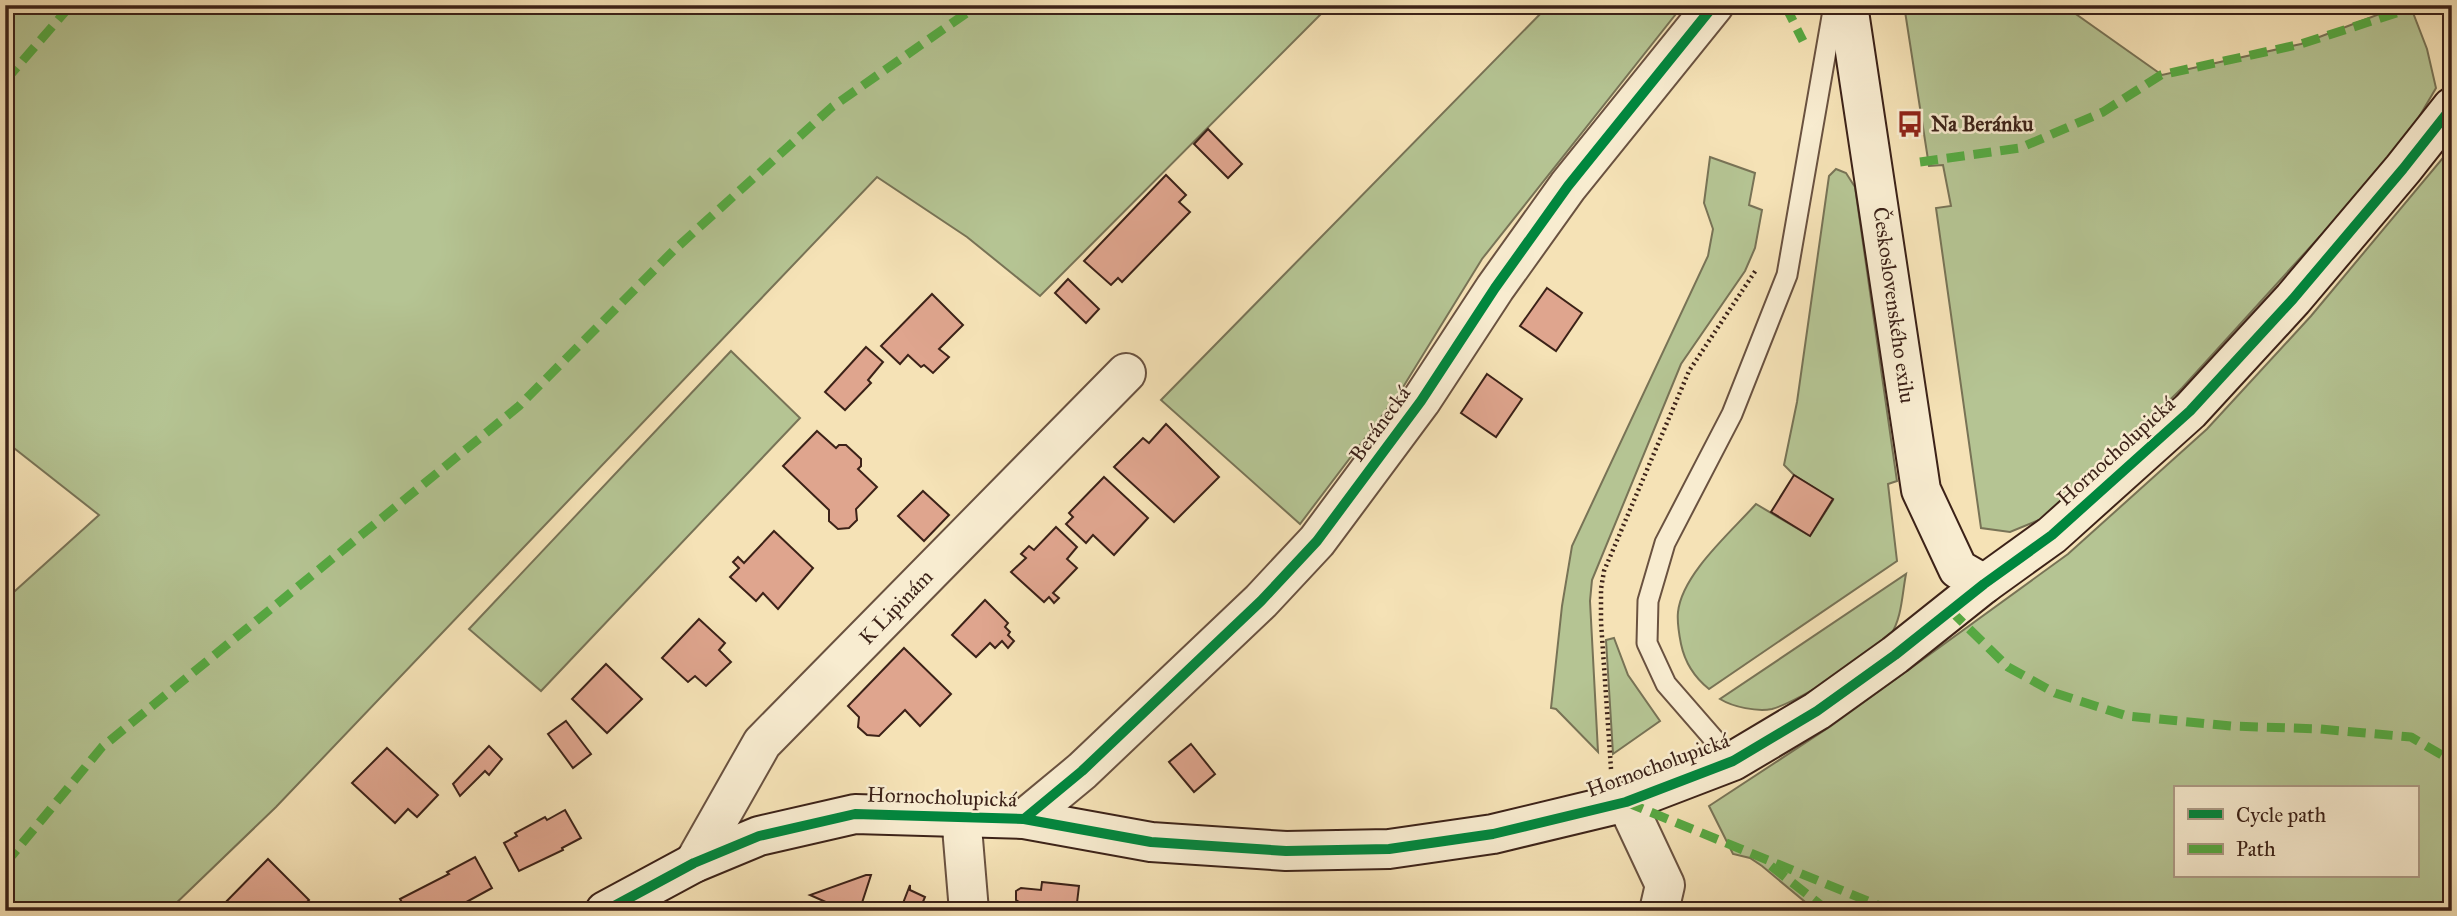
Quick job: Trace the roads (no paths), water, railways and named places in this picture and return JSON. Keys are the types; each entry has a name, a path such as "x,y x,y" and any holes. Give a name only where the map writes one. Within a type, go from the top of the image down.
{"street":[{"name":"Beránecká","path":"1024,818 1082,771 1251,611 1317,541 1421,401 1495,288 1568,186 1714,5"},
{"name":"Československého exilu","path":"1848,5 1921,490 1958,569 1984,584"},
{"name":"Hornocholupická","path":"605,911 694,863 759,836 855,814 1024,818 1151,842 1286,851 1389,849 1493,834 1626,802 1733,761 1817,711 2052,535 2190,411 2293,299 2452,107"},
{"name":"K Lipinám","path":"694,863 762,743 1126,373"},
{"path":"1626,802 1665,885 1659,911"},
{"path":"961,815 969,911"}],"lane":[{"path":"1733,761 1666,684 1647,643 1648,601 1665,543 1732,414 1787,275 1834,5"}],"place":[{"name":"Na Beránku","path":"1910,124"}]}
